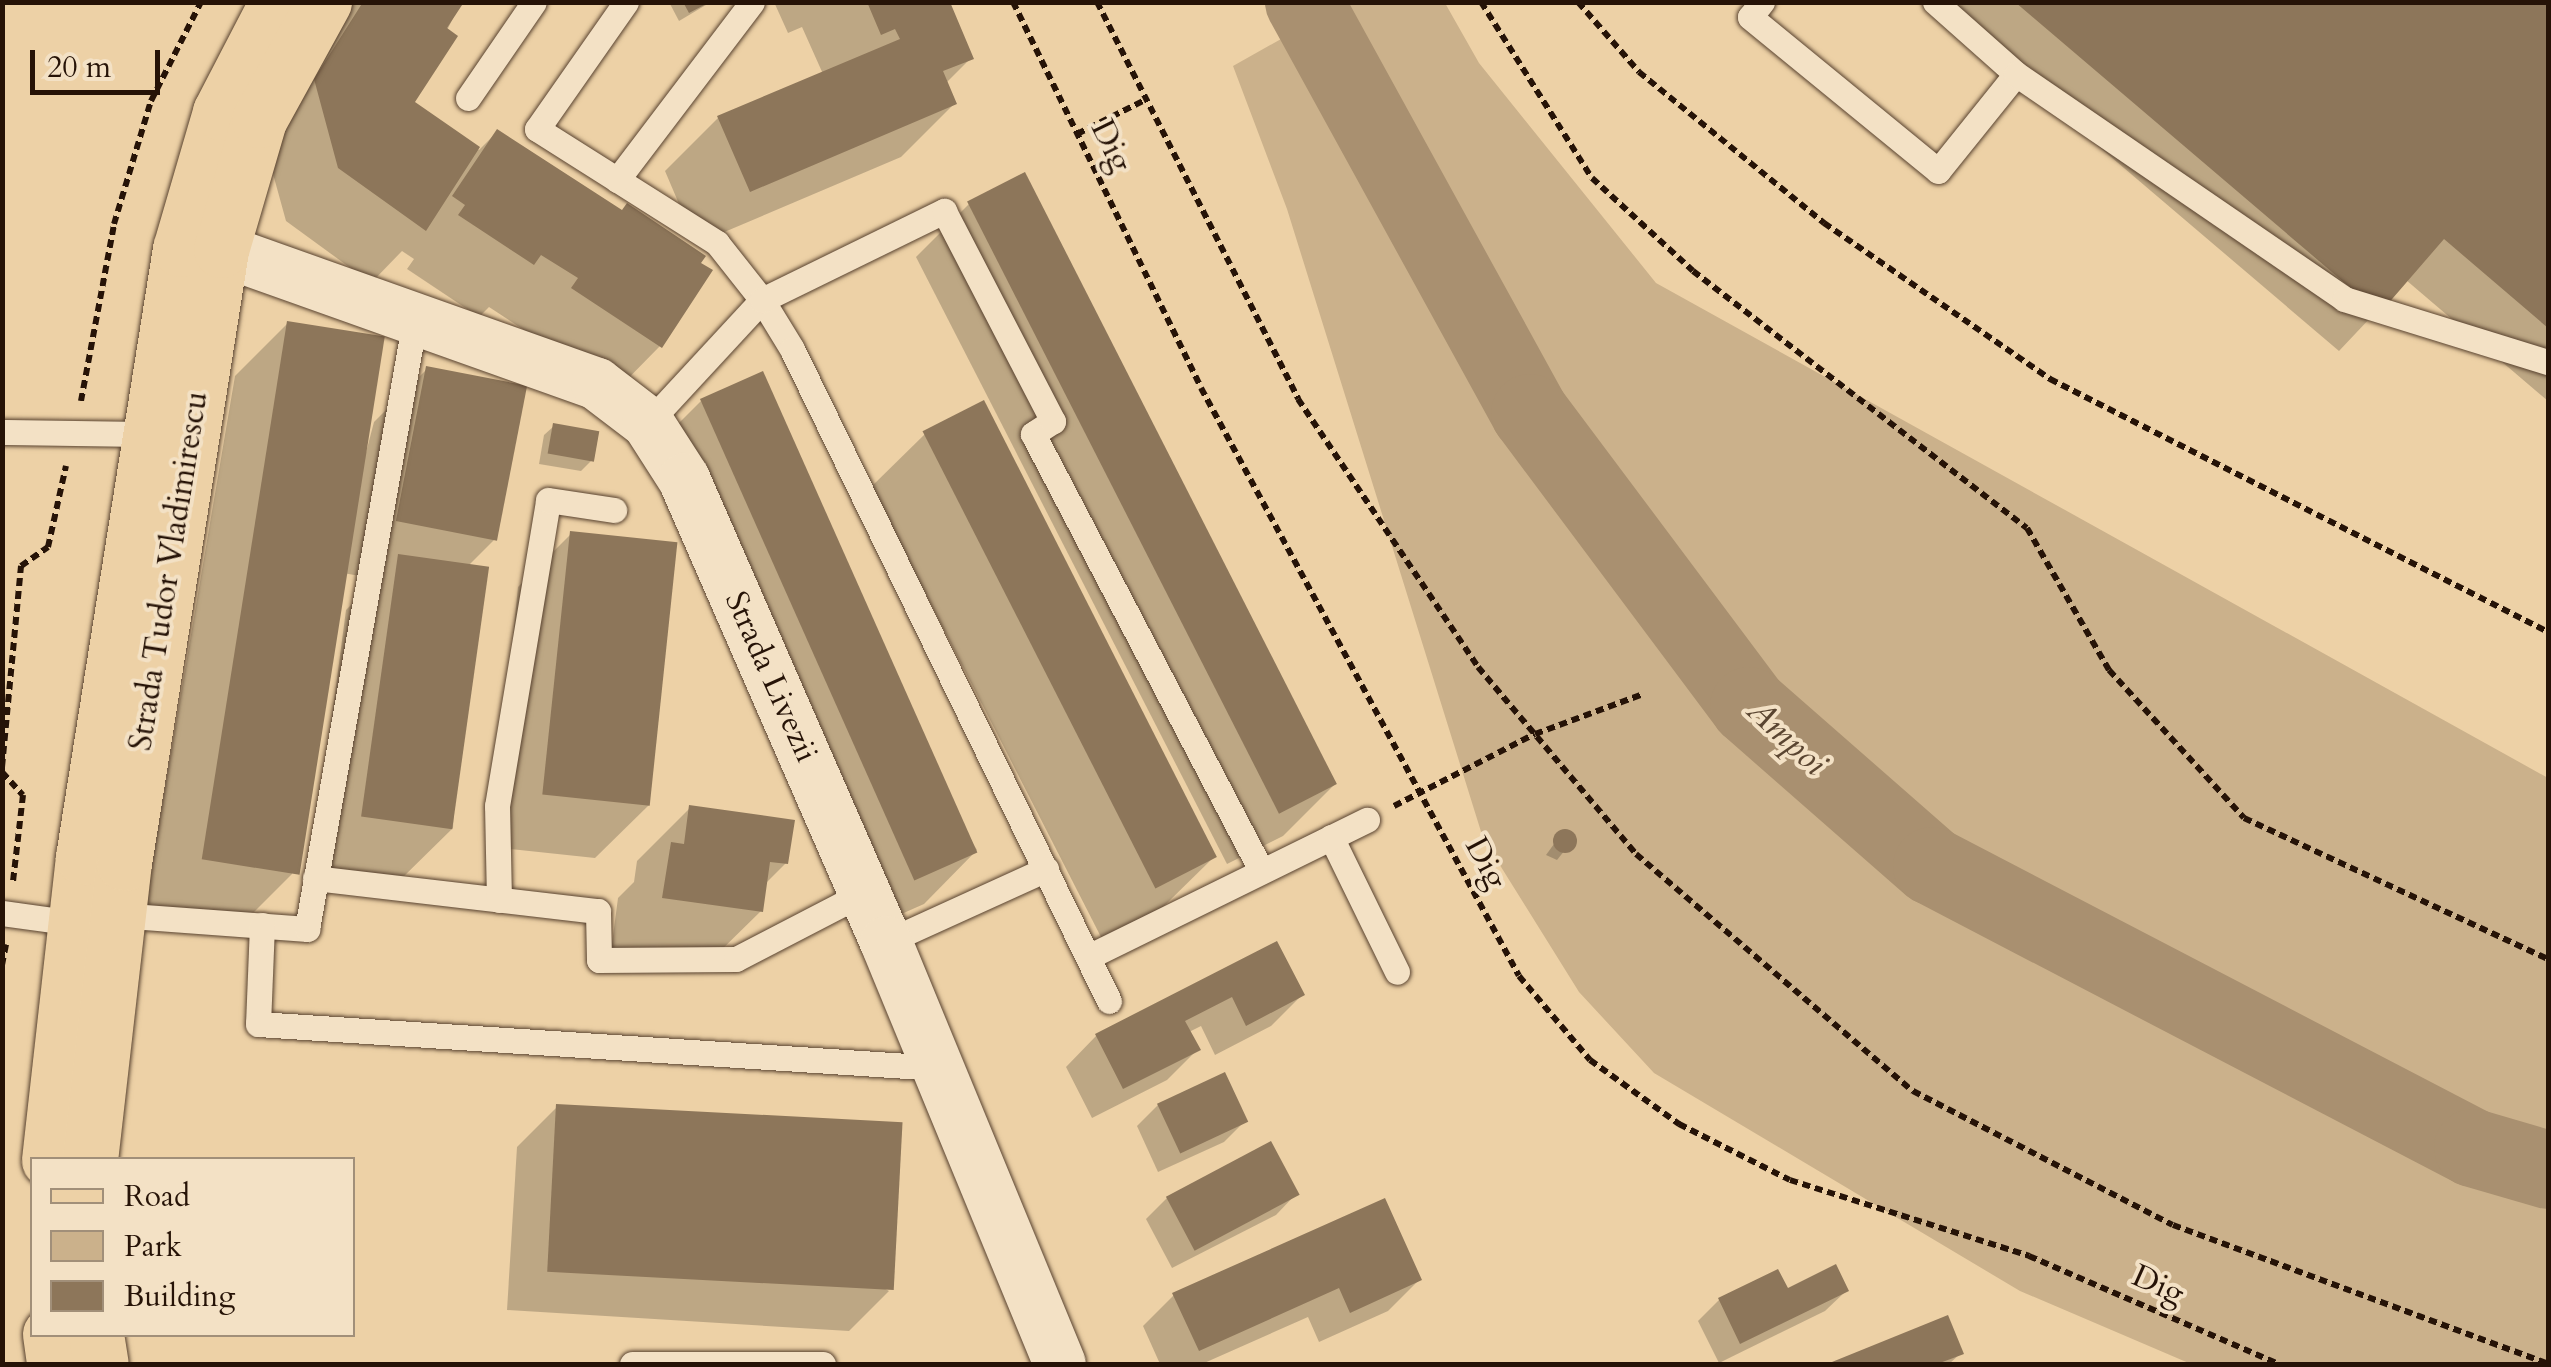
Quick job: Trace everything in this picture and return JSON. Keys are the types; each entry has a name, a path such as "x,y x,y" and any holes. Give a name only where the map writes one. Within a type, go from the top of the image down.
{"main road":[{"name":"Strada Tudor Vladimirescu","path":"50,1157 221,250 259,120 324,2"},
{"name":"Strada Tudor Vladimirescu","path":"90,1157 96,919 148,434 196,183 220,112 266,8"},
{"path":"50,1337 54,1364"},
{"path":"96,1337 101,1364"}],"street":[{"name":"Strada Livezii","path":"221,250 597,384 648,423 684,478 886,942 1060,1364"}],"lane":[{"path":"468,98 534,2"},
{"path":"626,2 537,129 716,243 762,300 1108,1001"},
{"path":"618,180 752,2"},
{"path":"1762,2 1750,17 1938,171 2016,74"},
{"path":"1936,2 2016,74 2344,299 2548,362"},
{"path":"648,423 762,300 944,210 1053,421 1033,434 1261,870"},
{"path":"6,914 307,929 415,319"},
{"path":"2,432 148,434"},
{"path":"499,900 497,806 548,500 614,510"},
{"path":"1088,957 1366,820"},
{"path":"1331,837 1396,972"},
{"path":"886,942 1046,870"},
{"path":"316,878 598,911 599,960 736,959 864,892"},
{"path":"262,925 258,1024 939,1068"},
{"path":"632,1364 823,1364"}],"path":[{"path":"2,965 23,795 2,769 21,566 48,546 114,224 152,101 202,2"},
{"name":"Dig","path":"1012,2 1201,388 1420,793 1520,976 1590,1060 1679,1124 1790,1180 2029,1256 2279,1364"},
{"path":"1097,2 1298,399 1478,667 1636,854 1912,1091 2173,1225 2548,1364"},
{"path":"1481,2 1592,178 1693,271 2027,528 2110,670 2244,818 2548,959"},
{"path":"1578,2 1639,72 1824,223 2050,379 2548,632"},
{"path":"1077,134 1147,99"},
{"path":"1420,793 1534,734 1643,694"}],"green space":[{"path":"1345,3 1445,3 1479,63 1656,283 2548,778 2548,1364 2191,1364 2020,1291 1654,1073 1579,992 1483,838 1287,209 1233,66"}],"building":[{"path":"363,2 464,2 447,28 458,36 415,102 480,147 426,231 338,168 314,79"},
{"path":"683,2 710,2 689,13"},
{"path":"867,2 950,2 974,59 943,71 957,104 750,192 717,116 900,39 895,29 881,35"},
{"path":"2015,2 2548,2 2548,328 2444,239 2380,313"},
{"path":"497,129 622,210 627,203 706,256 701,263 713,270 662,348 571,288 578,278 541,255 534,265 458,215 465,205 452,196"},
{"path":"1025,172 1337,784 1279,814 967,202"},
{"path":"287,321 385,336 300,875 202,859"},
{"path":"426,366 527,386 497,541 396,521"},
{"path":"763,371 977,852 914,881 700,399"},
{"path":"984,400 1217,857 1155,888 923,431"},
{"path":"553,423 599,431 594,462 548,454"},
{"path":"570,531 677,542 650,806 542,795"},
{"path":"398,554 489,567 452,829 361,816"},
{"path":"689,805 795,820 788,864 770,862 763,912 662,898 671,842 684,844"},
{"path":"1565,829 1577,841 1565,853 1553,841"},
{"path":"1277,941 1305,995 1246,1026 1232,997 1185,1021 1201,1050 1123,1089 1095,1034"},
{"path":"1225,1072 1248,1122 1180,1154 1157,1104"},
{"path":"556,1104 903,1122 894,1290 547,1272"},
{"path":"1271,1141 1300,1195 1195,1251 1166,1197"},
{"path":"1385,1198 1422,1280 1350,1313 1339,1288 1199,1351 1172,1293"},
{"path":"1836,1264 1849,1291 1740,1344 1718,1298 1778,1269 1788,1288"},
{"path":"1948,1315 1964,1354 1937,1364 1827,1364"}],"waterway":[{"name":"Ampoi","path":"1304,2 1530,413 1749,706 1932,866 2473,1148 2548,1170"}]}
